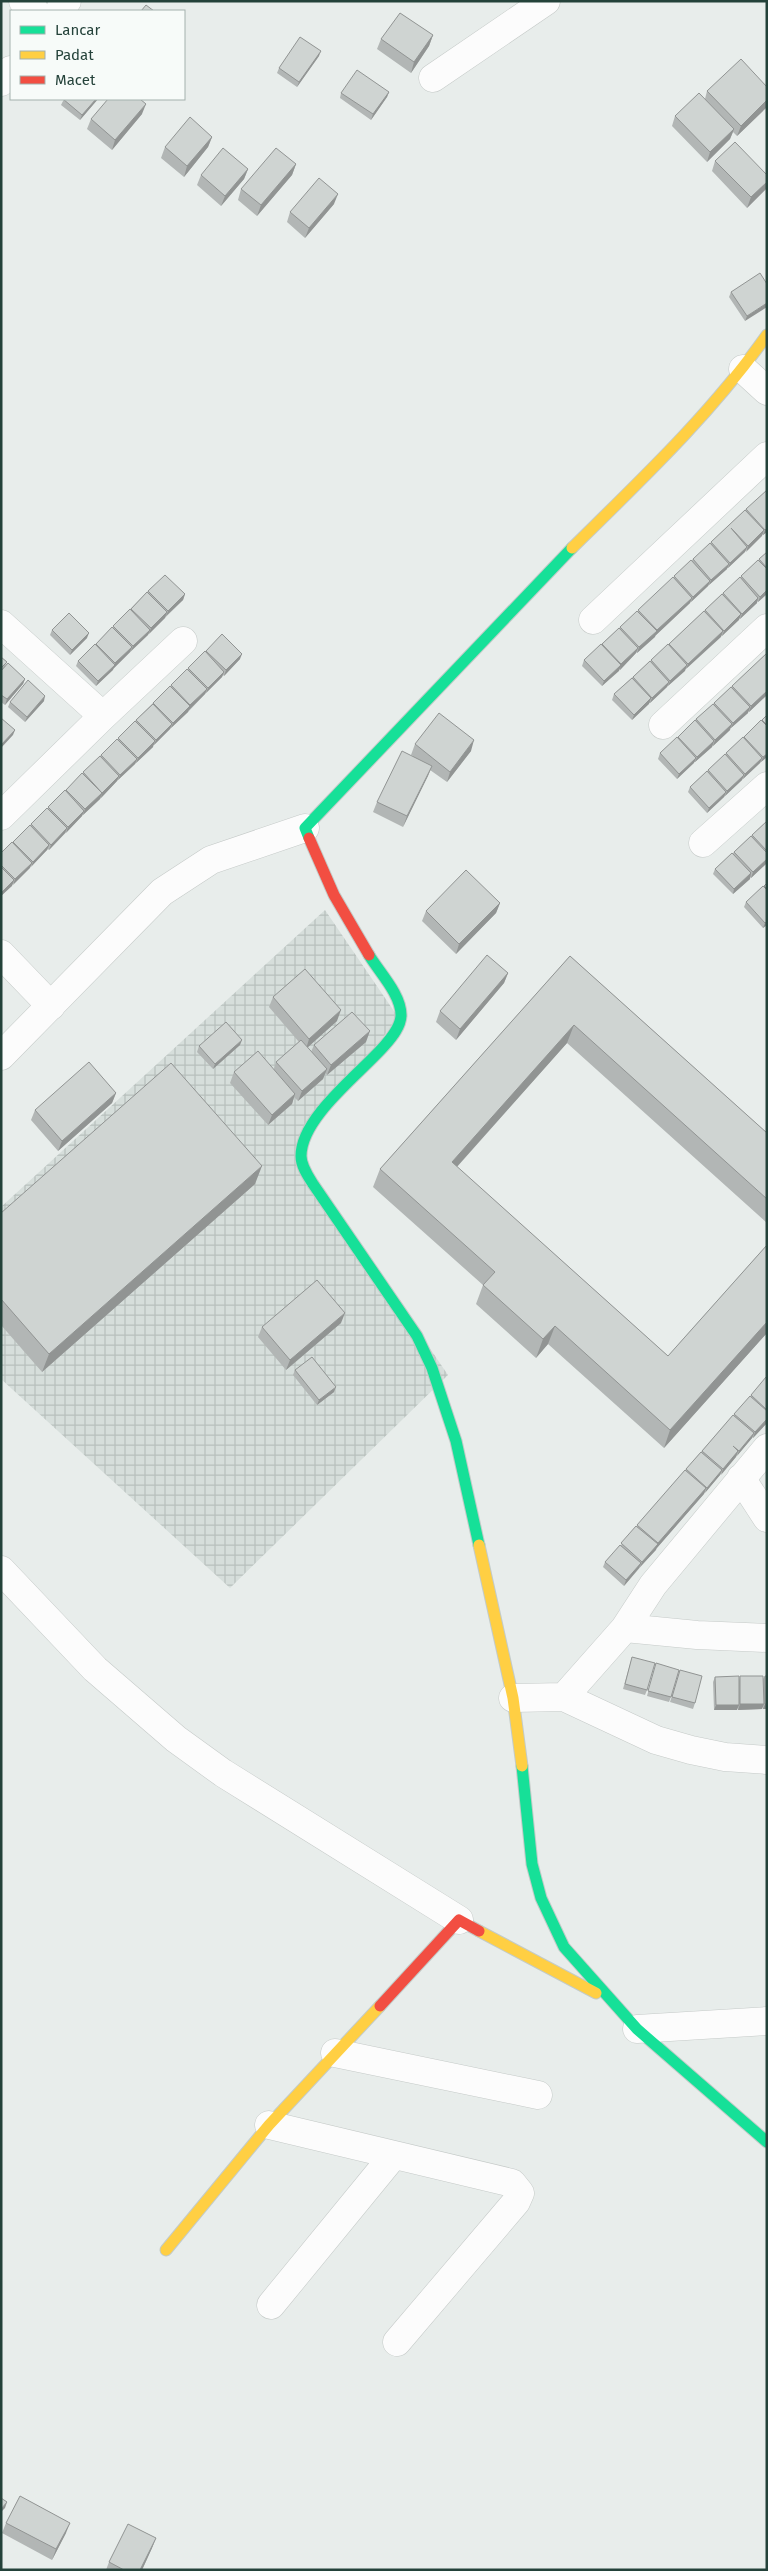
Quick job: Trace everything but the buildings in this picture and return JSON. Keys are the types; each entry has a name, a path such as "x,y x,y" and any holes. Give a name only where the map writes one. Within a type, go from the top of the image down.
{"street":[{"path":"23,1 34,10"},
{"path":"433,78 546,1"},
{"path":"1,82 10,71"},
{"path":"1,1056 162,892 210,860 305,828 553,566 695,426 743,369 767,336"},
{"path":"743,369 767,391"},
{"path":"593,620 767,456"},
{"path":"1,624 103,716"},
{"path":"663,725 767,628"},
{"path":"5,804 183,641"},
{"path":"703,843 767,786"},
{"path":"305,828 314,855 330,890 397,999 402,1016 397,1028 378,1055 329,1104 316,1121 304,1142 301,1154 302,1166 417,1336 432,1368 456,1441 513,1698 521,1756 527,1832 541,1898 564,1947 637,2029 767,2142"},
{"path":"1,954 51,1006"},
{"path":"564,1697 626,1628 652,1585 767,1448"},
{"path":"741,1478 767,1518"},
{"path":"1,1570 95,1669 176,1739 223,1773 459,1920 613,2002"},
{"path":"626,1628 697,1635 767,1638"},
{"path":"513,1698 564,1697 665,1742 725,1757 767,1760"},
{"path":"166,2250 269,2125 459,1920"},
{"path":"637,2029 767,2021"},
{"path":"335,2053 538,2095"},
{"path":"269,2125 512,2184 520,2193 516,2202 397,2342"},
{"path":"271,2305 393,2156"}],"shaded area":[{"path":"325,910 398,1017 297,1153 448,1375 230,1588 1,1379 1,1207"}],"traffic: fast":[{"path":"309,838 305,828 572,548"},
{"path":"369,955 394,991 401,1015 398,1027 385,1045 321,1111 304,1141 301,1160 313,1184 417,1336 432,1368 456,1441 479,1545"},
{"path":"522,1766 532,1864 541,1898 564,1947 637,2029 767,2142"}],"traffic: slow":[{"path":"572,548 649,472 699,419 723,392 767,335"},
{"path":"479,1545 513,1698 522,1766"},
{"path":"479,1931 596,1993"},
{"path":"166,2250 269,2125 380,2006"}],"traffic: jam":[{"path":"309,838 334,895 369,955"},
{"path":"380,2006 459,1920 479,1931"}]}
